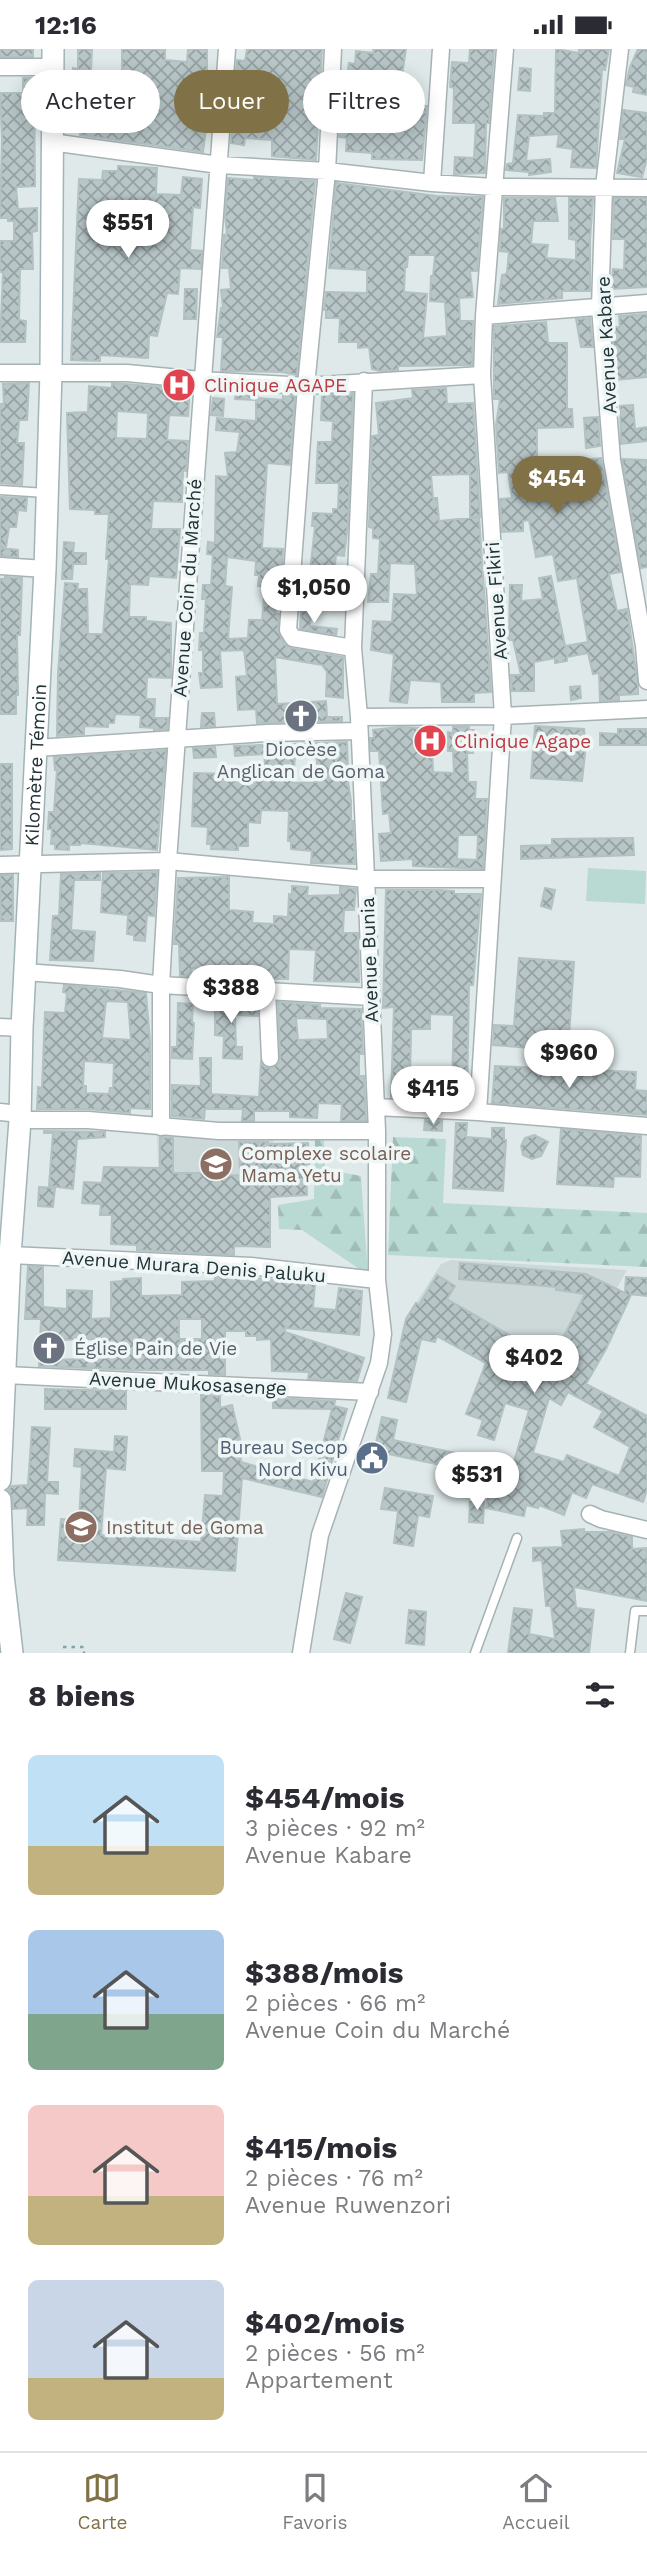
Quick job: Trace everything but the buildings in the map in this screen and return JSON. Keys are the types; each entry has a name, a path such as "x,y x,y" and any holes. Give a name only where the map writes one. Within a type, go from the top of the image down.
{"main road":[{"name":"Kilomètre Témoin","path":"0,1480 14,1115 22,1028 45,569 51,372 53,58"},
{"path":"0,1500 1,1575 12,1653"}],"street":[{"name":"Avenue Coin du Marché","path":"161,1127 161,985 168,861 227,49"},
{"path":"333,49 327,171 306,386 288,630 293,638 353,648"},
{"path":"432,183 442,49"},
{"name":"Avenue Fikiri","path":"478,1112 503,716 482,375 484,316 505,49"},
{"name":"Avenue Kabare","path":"620,49 604,187 600,307 612,460 647,681"},
{"path":"0,67 53,58"},
{"path":"51,142 219,165 327,171 432,183 494,187 647,188"},
{"path":"484,316 647,303"},
{"path":"0,373 127,373 306,386 482,375"},
{"name":"Avenue Bunia","path":"301,1653 320,1535 379,1363 383,1334 377,1280 377,1131 359,724 353,648 364,381"},
{"path":"0,566 45,569"},
{"path":"36,748 267,733 359,724 647,709"},
{"path":"0,865 168,861 366,879 492,879"},
{"path":"25,972 161,985 371,997"},
{"path":"267,991 270,1058"},
{"path":"0,1027 22,1028"},
{"path":"376,1107 478,1112 647,1126"},
{"path":"14,1115 219,1131 377,1131"},
{"name":"Avenue Murara Denis Paluku","path":"10,1255 251,1266 377,1280"},
{"name":"Avenue Mukosasenge","path":"3,1384 370,1391"},
{"path":"590,1514 647,1530"}],"lane":[{"path":"0,490 47,493"},
{"path":"475,1653 517,1538"},
{"path":"630,1653 635,1611 647,1611"}],"path":[{"path":"63,1647 84,1647 84,1653"}],"shaded area":[{"name":"Complexe scolaire Mama Yetu","path":"157,1133 273,1135 275,1193 159,1196"},
{"path":"451,1260 627,1270 562,1387 416,1303 441,1264"}],"green space":[{"path":"588,868 646,871 645,904 586,901"},
{"path":"393,1137 446,1139 443,1203 647,1213 647,1267 388,1255"},
{"path":"315,1140 324,1140 325,1169 361,1176 368,1275 302,1230 279,1229 278,1205 314,1199"}],"place":[{"name":"Clinique AGAPE","path":"179,385"},
{"name":"Diocèse Anglican de Goma","path":"301,716"},
{"name":"Clinique Agape","path":"430,741"},
{"name":"Complexe scolaire Mama Yetu","path":"216,1164"},
{"name":"Église Pain de Vie","path":"49,1348"},
{"name":"Bureau Secop Nord Kivu","path":"372,1458"},
{"name":"Institut de Goma","path":"81,1527"}]}
